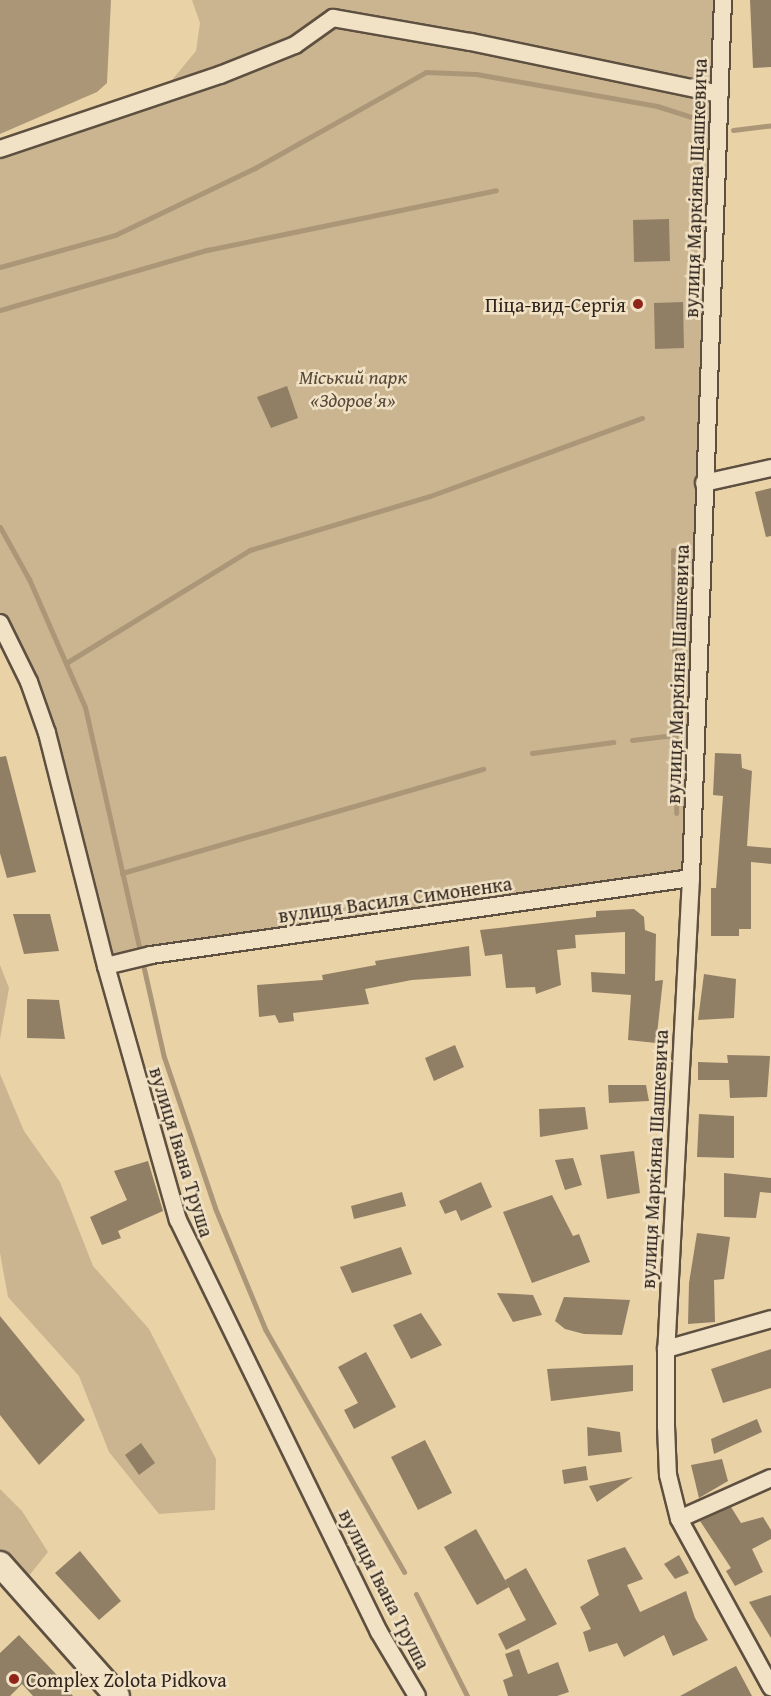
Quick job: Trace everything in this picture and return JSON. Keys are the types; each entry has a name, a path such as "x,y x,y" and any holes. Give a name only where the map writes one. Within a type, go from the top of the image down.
{"street":[{"name":"вулиця Маркіяна Шашкевича","path":"723,0 691,879 666,1349 668,1475 679,1519 771,1687"},
{"path":"0,149 231,71 295,45 333,18 471,42 720,94"},
{"path":"704,483 771,468"},
{"name":"вулиця Івана Труша","path":"0,623 29,682 47,733 106,966 178,1220 191,1252 379,1632 417,1696"},
{"name":"вулиця Василя Симоненка","path":"106,966 131,958 151,955 691,879"},
{"path":"666,1349 771,1319"},
{"path":"679,1519 771,1478"},
{"path":"0,1564 117,1696"}],"green space":[{"name":"Міський парк «Здоров'я»","path":"192,0 723,0 691,878 106,966 47,733 0,623 0,149 167,86 196,51 200,23"},
{"path":"0,965 9,988 0,1039"},
{"path":"0,1074 24,1131 60,1182 93,1266 149,1329 216,1459 215,1510 159,1514 109,1452 79,1376 8,1297 0,1253"},
{"path":"0,1489 22,1511 48,1552 24,1582 0,1554"}],"shaded area":[{"path":"0,0 111,0 107,83 97,92 0,134"}],"building":[{"path":"750,0 771,0 771,67 753,68"},
{"path":"669,219 670,261 634,262 633,220"},
{"path":"683,302 684,348 655,349 654,303"},
{"path":"287,386 298,418 271,428 257,397"},
{"path":"771,488 771,536 766,537 755,492"},
{"path":"715,753 741,754 742,768 752,771 747,846 771,848 771,864 751,862 751,929 739,929 739,936 711,936 711,888 716,888 723,796 713,795"},
{"path":"6,756 36,872 7,878 0,853 0,757"},
{"path":"634,909 644,917 645,930 656,934 655,981 663,980 656,1043 628,1040 631,995 592,992 591,972 625,974 625,932 575,935 576,948 557,950 561,985 536,994 535,987 506,988 502,954 485,956 480,930 596,917 596,911"},
{"path":"13,914 50,914 59,951 24,954"},
{"path":"469,946 471,976 412,980 365,989 369,1004 293,1013 294,1021 279,1023 275,1015 259,1017 257,985 323,980 322,975 376,965 375,961"},
{"path":"704,974 736,979 734,1018 698,1020"},
{"path":"27,999 59,1000 65,1039 27,1038"},
{"path":"455,1045 464,1067 434,1081 425,1058"},
{"path":"727,1055 770,1056 767,1097 730,1098 729,1080 698,1080 698,1062 728,1063"},
{"path":"608,1085 646,1085 649,1101 609,1103"},
{"path":"585,1107 588,1129 540,1137 539,1109"},
{"path":"699,1114 734,1116 734,1158 697,1157"},
{"path":"634,1151 640,1193 607,1199 600,1155"},
{"path":"573,1158 582,1185 565,1190 555,1160"},
{"path":"148,1161 163,1211 118,1231 121,1238 102,1245 90,1217 127,1200 114,1171"},
{"path":"724,1173 771,1178 771,1193 760,1192 756,1218 724,1217"},
{"path":"481,1182 492,1207 461,1221 456,1210 445,1214 439,1201"},
{"path":"402,1192 406,1206 354,1219 351,1206"},
{"path":"552,1195 573,1236 579,1234 590,1262 532,1283 503,1212"},
{"path":"697,1233 730,1237 724,1279 714,1280 715,1322 688,1324 689,1283"},
{"path":"401,1247 412,1274 352,1293 340,1267"},
{"path":"497,1293 533,1295 542,1315 513,1322"},
{"path":"564,1297 630,1300 622,1335 584,1334 565,1329 555,1321"},
{"path":"421,1313 442,1345 411,1359 393,1325"},
{"path":"0,1316 85,1420 39,1465 0,1415"},
{"path":"771,1349 771,1388 723,1403 711,1369"},
{"path":"366,1352 396,1407 354,1429 344,1410 358,1403 338,1367"},
{"path":"633,1365 633,1391 551,1401 547,1369"},
{"path":"757,1419 762,1432 714,1454 711,1439"},
{"path":"587,1427 620,1432 622,1452 588,1456"},
{"path":"425,1440 452,1493 418,1510 391,1457"},
{"path":"141,1443 155,1463 139,1475 125,1455"},
{"path":"722,1459 728,1481 699,1498 691,1465"},
{"path":"586,1466 588,1480 564,1484 562,1470"},
{"path":"633,1477 597,1502 589,1486"},
{"path":"731,1507 741,1523 763,1517 771,1530 771,1539 752,1549 763,1572 735,1586 726,1571 731,1568 700,1521"},
{"path":"476,1529 509,1587 477,1605 444,1547"},
{"path":"625,1547 643,1579 627,1585 640,1612 686,1591 695,1618 708,1640 673,1656 664,1635 624,1657 617,1643 589,1652 583,1632 591,1629 580,1607 599,1595 587,1560"},
{"path":"80,1551 121,1601 99,1620 55,1573"},
{"path":"679,1555 689,1573 675,1579 664,1564"},
{"path":"526,1568 557,1624 506,1650 498,1634 526,1620 505,1580"},
{"path":"771,1595 771,1638 749,1602"},
{"name":"Complex Zolota Pidkova","path":"19,1635 73,1696 33,1696 22,1684 10,1696 0,1696 0,1653"},
{"path":"519,1649 528,1674 558,1662 569,1692 557,1696 508,1696 503,1680 513,1676 505,1654"},
{"path":"736,1666 752,1696 680,1696 728,1670"}],"waterway":[{"path":"0,267 115,235 255,168 426,72 476,74 657,106 704,121"},
{"path":"733,130 771,125"},
{"path":"0,310 207,250 496,190"},
{"path":"66,663 250,550 430,496 642,418"},
{"path":"0,527 29,579 85,707 164,1057 215,1208 265,1329 404,1572"},
{"path":"673,550 676,813"},
{"path":"632,740 674,735"},
{"path":"532,753 613,742"},
{"path":"122,873 483,769"},
{"path":"416,1594 467,1696"}],"place":[{"name":"Піца-вид-Сергія","path":"638,304"},
{"name":"Complex Zolota Pidkova","path":"14,1679"}]}
